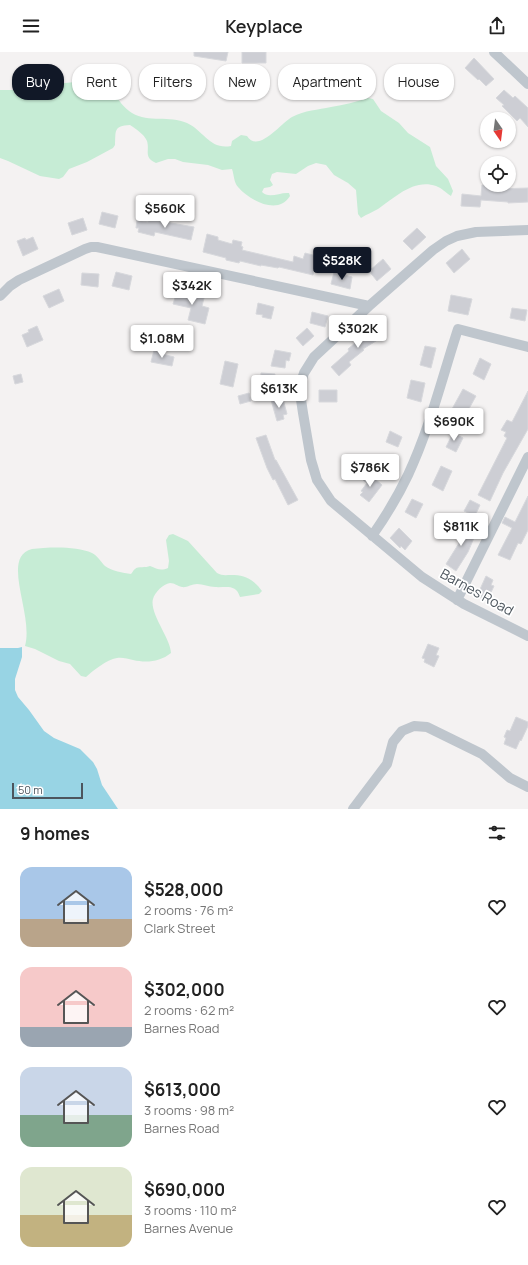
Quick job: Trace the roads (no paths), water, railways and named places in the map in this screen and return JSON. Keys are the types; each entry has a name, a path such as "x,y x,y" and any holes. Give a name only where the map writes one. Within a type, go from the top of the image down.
{"street":[{"path":"494,52 528,84"},
{"name":"Barnes Road","path":"528,230 476,232 456,236 433,250 314,357 304,372 300,393 311,460 317,480 332,501 422,577 457,600 528,636"},
{"path":"0,296 10,286 19,280 91,247 369,306"},
{"path":"372,536 385,518 408,474 422,440 458,329 528,347"},
{"path":"457,600 528,457"},
{"path":"353,809 387,764 394,742 402,731 414,726 426,727 482,754 510,778 528,787"}],"water":[{"path":"22,647 22,657 15,679 15,690 18,697 44,731 54,738 80,749 93,762 102,785 118,809 0,809 0,648"}]}
